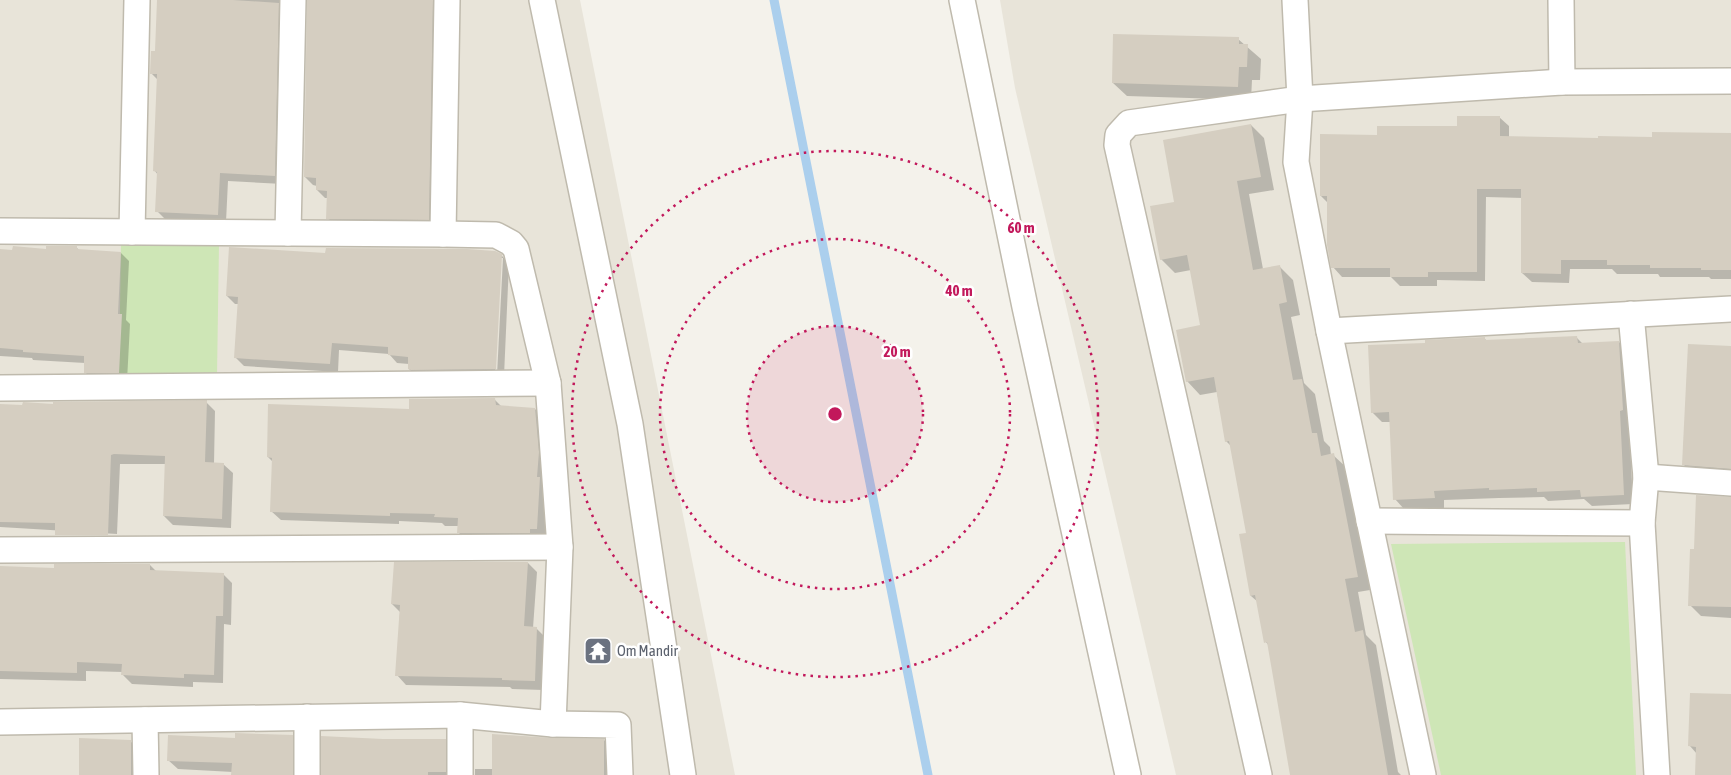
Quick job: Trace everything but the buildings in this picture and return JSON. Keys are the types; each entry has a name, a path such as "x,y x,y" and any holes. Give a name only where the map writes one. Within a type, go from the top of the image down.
{"street":[{"path":"132,232 137,0"},
{"path":"288,233 293,0"},
{"path":"443,234 447,0"},
{"path":"542,0 630,424 683,775"},
{"path":"962,0 1025,307 1128,775"},
{"path":"1295,0 1300,100 1296,162 1328,331 1423,775"},
{"path":"1561,0 1562,82"},
{"path":"1259,775 1117,145 1118,135 1129,123 1300,100 1562,82 1731,81"},
{"path":"0,231 443,234 496,235 504,238 516,249 548,383 560,547 553,724"},
{"path":"1328,331 1731,309"},
{"path":"1631,314 1646,477 1642,523 1657,775"},
{"path":"0,388 548,383"},
{"path":"1646,477 1731,483"},
{"path":"1369,521 1642,523"},
{"path":"0,550 560,547"},
{"path":"460,715 460,775"},
{"path":"0,722 460,715 553,724 618,725 620,775"},
{"path":"307,775 308,717"},
{"path":"145,720 146,775"}],"shaded area":[{"path":"0,0 580,0 735,775 0,775"},
{"path":"1000,0 1731,0 1731,775 1176,775 1015,88"}],"green space":[{"path":"121,242 219,244 217,377 119,375"},
{"path":"1625,542 1636,775 1441,775 1391,544"}],"waterway":[{"path":"774,0 928,775"}],"place":[{"name":"Om Mandir","path":"598,651"}]}
